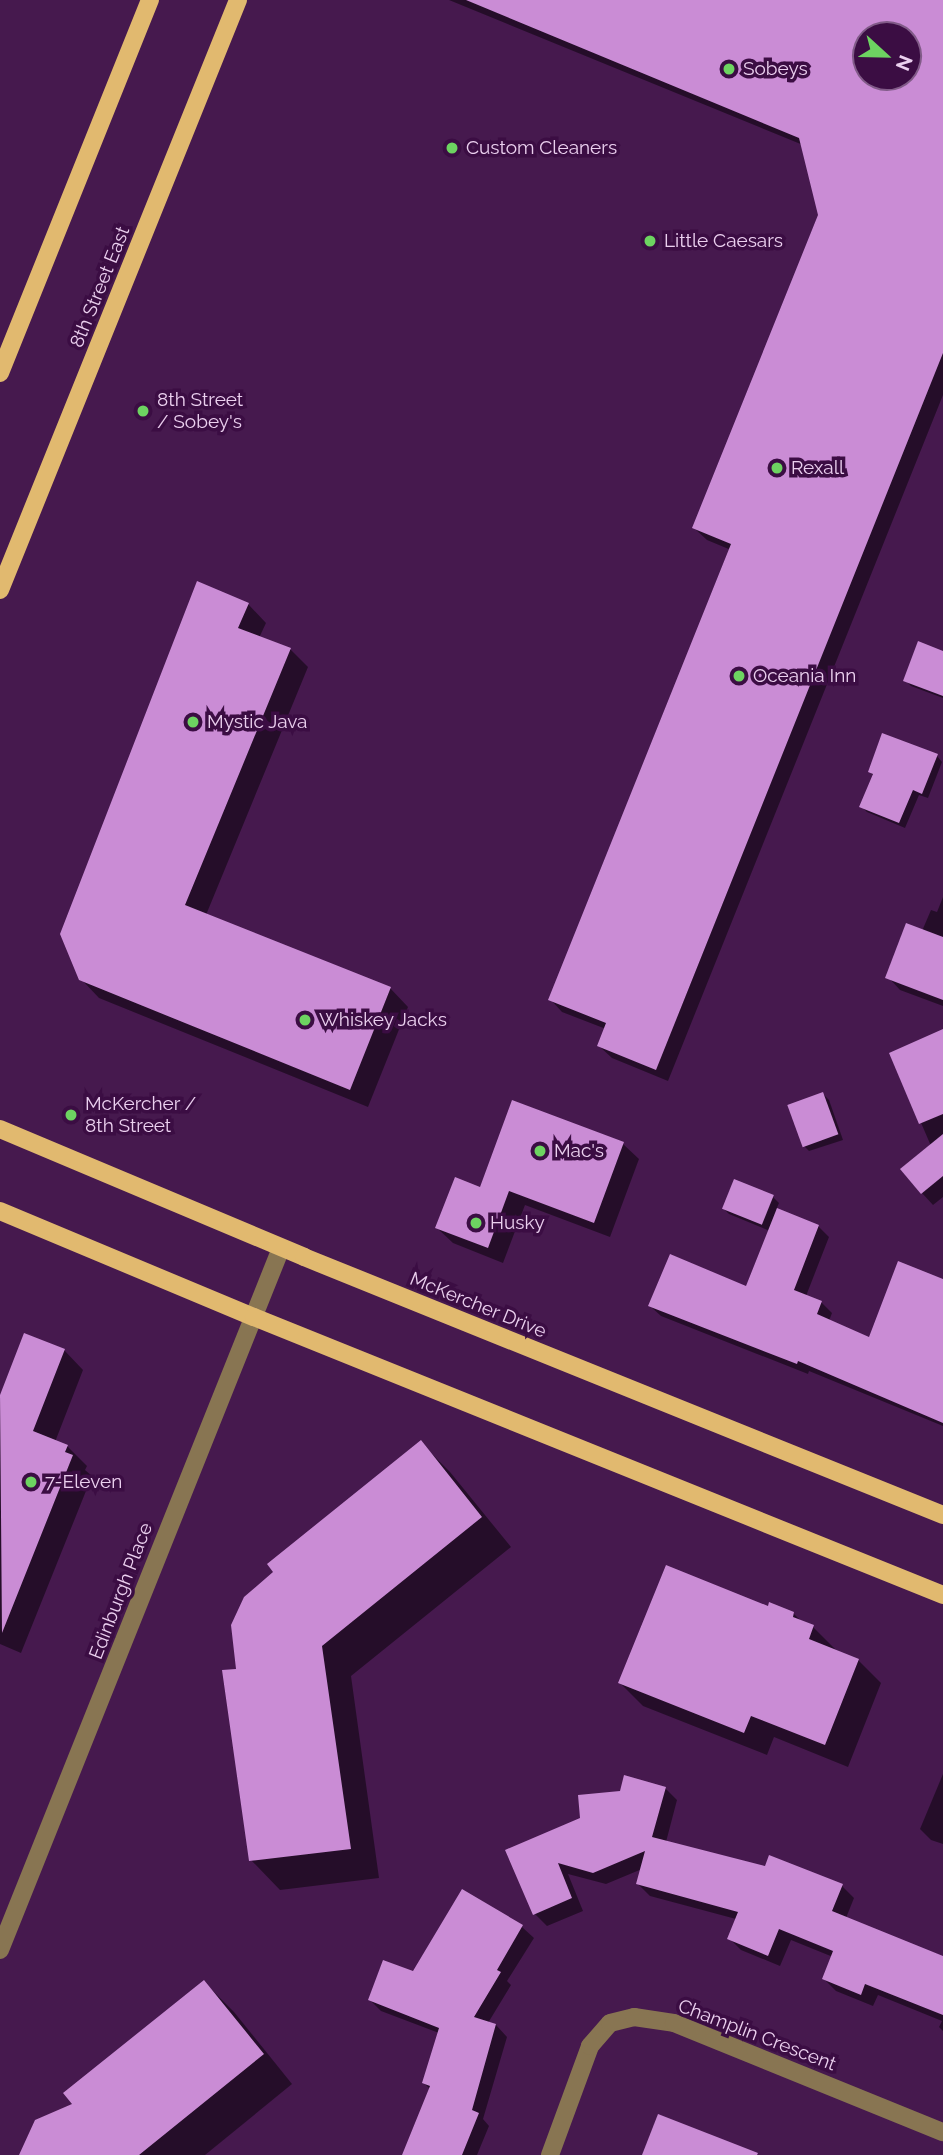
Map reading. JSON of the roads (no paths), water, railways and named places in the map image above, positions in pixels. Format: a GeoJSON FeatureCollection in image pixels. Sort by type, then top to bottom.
{"type":"FeatureCollection","features":[{"type":"Feature","properties":{"kind":"main road"},"geometry":{"type":"LineString","coordinates":[[0,373],[149,0]]}},
{"type":"Feature","properties":{"kind":"main road","name":"8th Street East"},"geometry":{"type":"LineString","coordinates":[[0,590],[238,0]]}},
{"type":"Feature","properties":{"kind":"main road","name":"McKercher Drive"},"geometry":{"type":"LineString","coordinates":[[0,1129],[281,1248],[943,1515]]}},
{"type":"Feature","properties":{"kind":"main road"},"geometry":{"type":"LineString","coordinates":[[0,1211],[254,1317],[943,1595]]}},
{"type":"Feature","properties":{"kind":"street","name":"Edinburgh Place"},"geometry":{"type":"LineString","coordinates":[[0,1950],[281,1248]]}},
{"type":"Feature","properties":{"kind":"street","name":"Champlin Crescent"},"geometry":{"type":"LineString","coordinates":[[550,2155],[590,2046],[610,2023],[634,2017],[674,2023],[943,2132]]}},
{"type":"Feature","properties":{"kind":"place","name":"Sobeys"},"geometry":{"type":"Point","coordinates":[729,69]}},
{"type":"Feature","properties":{"kind":"place","name":"Custom Cleaners"},"geometry":{"type":"Point","coordinates":[452,148]}},
{"type":"Feature","properties":{"kind":"place","name":"Little Caesars"},"geometry":{"type":"Point","coordinates":[650,241]}},
{"type":"Feature","properties":{"kind":"place","name":"8th Street / Sobey's"},"geometry":{"type":"Point","coordinates":[143,411]}},
{"type":"Feature","properties":{"kind":"place","name":"Rexall"},"geometry":{"type":"Point","coordinates":[777,468]}},
{"type":"Feature","properties":{"kind":"place","name":"Oceania Inn"},"geometry":{"type":"Point","coordinates":[739,676]}},
{"type":"Feature","properties":{"kind":"place","name":"Mystic Java"},"geometry":{"type":"Point","coordinates":[193,722]}},
{"type":"Feature","properties":{"kind":"place","name":"Whiskey Jacks"},"geometry":{"type":"Point","coordinates":[305,1020]}},
{"type":"Feature","properties":{"kind":"place","name":"McKercher / 8th Street"},"geometry":{"type":"Point","coordinates":[71,1115]}},
{"type":"Feature","properties":{"kind":"place","name":"Mac's"},"geometry":{"type":"Point","coordinates":[540,1151]}},
{"type":"Feature","properties":{"kind":"place","name":"Husky"},"geometry":{"type":"Point","coordinates":[476,1223]}},
{"type":"Feature","properties":{"kind":"place","name":"7-Eleven"},"geometry":{"type":"Point","coordinates":[31,1482]}}]}
